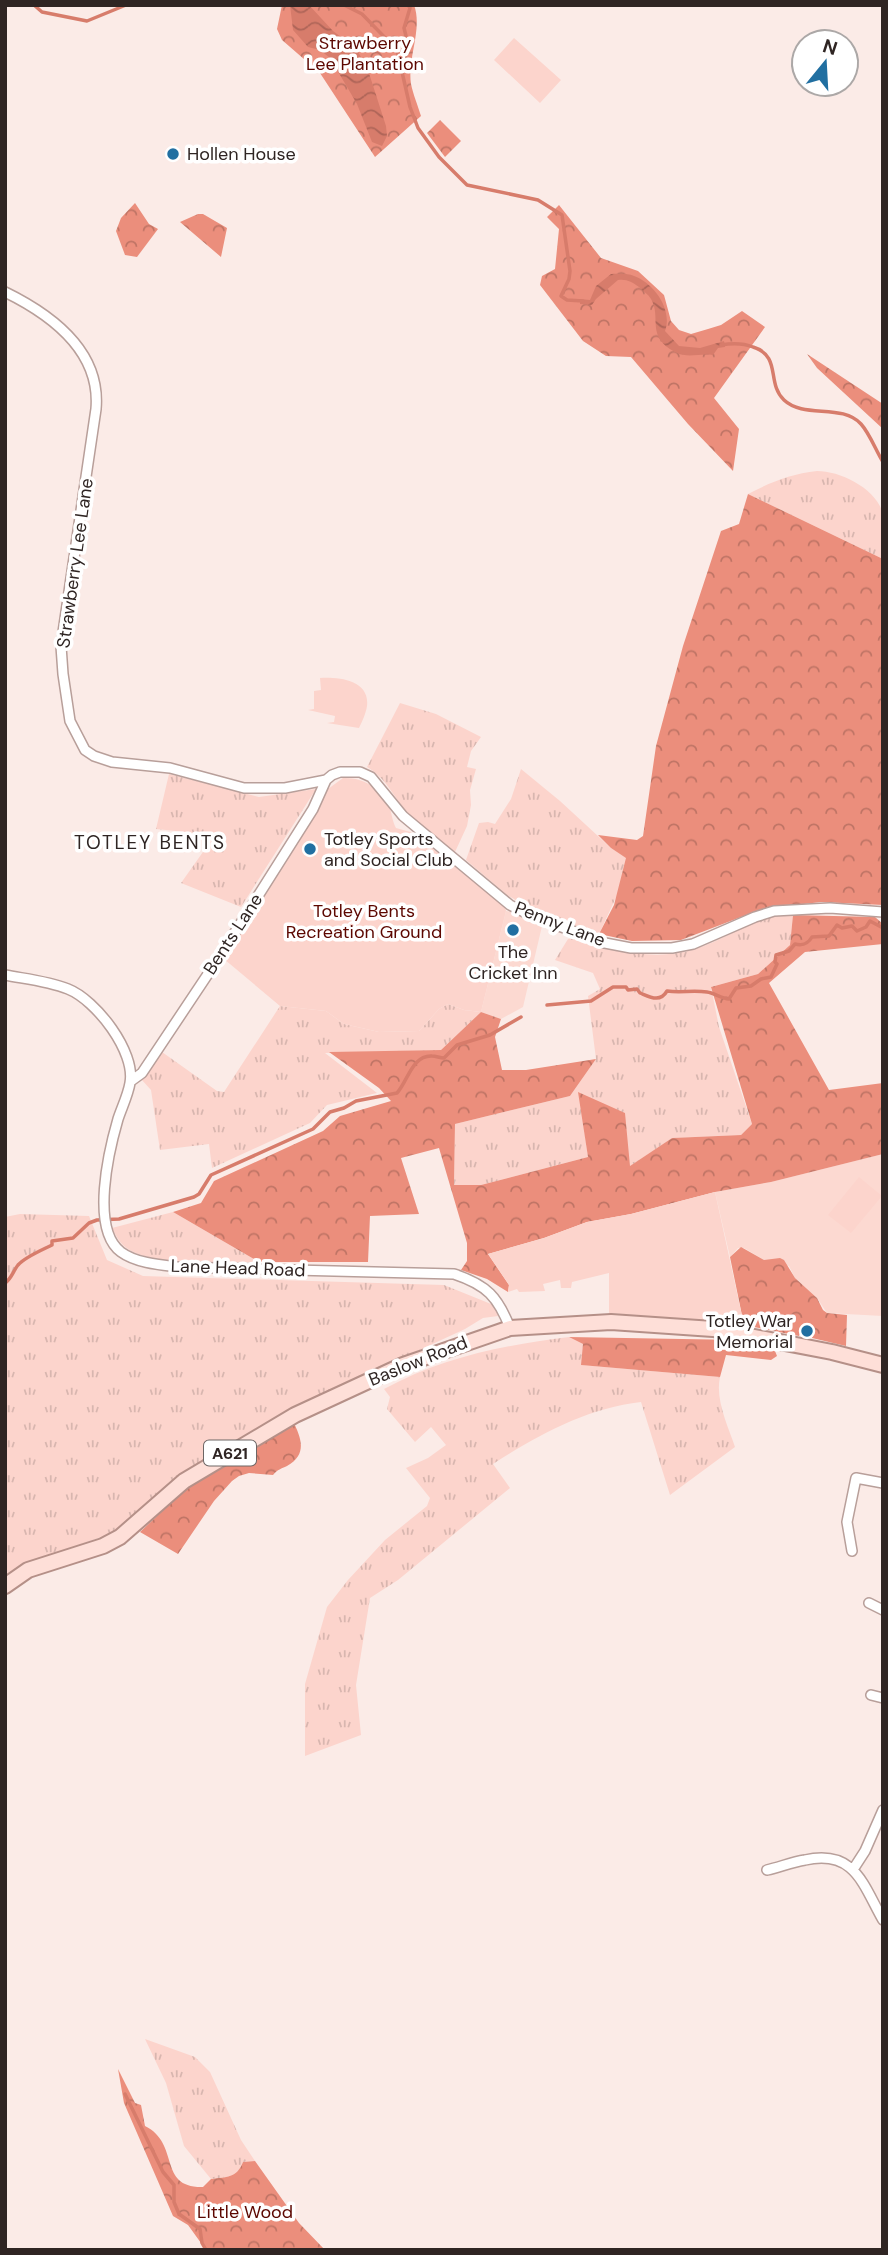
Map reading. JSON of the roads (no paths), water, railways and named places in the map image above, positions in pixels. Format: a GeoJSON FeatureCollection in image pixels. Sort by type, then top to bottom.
{"type":"FeatureCollection","features":[{"type":"Feature","properties":{"kind":"main road","name":"Baslow Road"},"geometry":{"type":"LineString","coordinates":[[5,1586],[28,1570],[103,1546],[120,1537],[184,1481],[295,1415],[402,1365],[510,1328],[611,1322],[713,1329],[821,1350],[883,1366]]}},
{"type":"Feature","properties":{"kind":"street","name":"Strawberry Lee Lane"},"geometry":{"type":"LineString","coordinates":[[5,292],[38,312],[72,338],[80,347],[95,381],[96,409],[61,646],[70,721],[85,750],[112,762],[170,768],[244,788],[285,788],[326,780]]}},
{"type":"Feature","properties":{"kind":"street","name":"Penny Lane"},"geometry":{"type":"LineString","coordinates":[[326,780],[340,772],[366,774],[376,781],[403,816],[510,905],[605,943],[631,948],[672,948],[693,944],[774,911],[830,908],[883,912]]}},
{"type":"Feature","properties":{"kind":"street","name":"Bents Lane"},"geometry":{"type":"LineString","coordinates":[[131,1081],[142,1073],[220,956],[313,808],[326,780]]}},
{"type":"Feature","properties":{"kind":"street"},"geometry":{"type":"LineString","coordinates":[[5,975],[54,984],[89,1000],[116,1034],[131,1081]]}},
{"type":"Feature","properties":{"kind":"street","name":"Lane Head Road"},"geometry":{"type":"LineString","coordinates":[[131,1081],[117,1121],[103,1201],[112,1241],[123,1254],[178,1267],[454,1274],[485,1289],[497,1299],[510,1328]]}},
{"type":"Feature","properties":{"kind":"street"},"geometry":{"type":"LineString","coordinates":[[852,1551],[847,1522],[856,1478],[883,1483]]}},
{"type":"Feature","properties":{"kind":"street"},"geometry":{"type":"LineString","coordinates":[[869,1603],[883,1610]]}},
{"type":"Feature","properties":{"kind":"street"},"geometry":{"type":"LineString","coordinates":[[871,1695],[883,1698]]}},
{"type":"Feature","properties":{"kind":"street"},"geometry":{"type":"LineString","coordinates":[[854,1868],[865,1851],[883,1810]]}},
{"type":"Feature","properties":{"kind":"street"},"geometry":{"type":"LineString","coordinates":[[767,1870],[814,1858],[828,1858],[854,1868],[883,1920]]}},
{"type":"Feature","properties":{"kind":"water"},"geometry":{"type":"Polygon","coordinates":[[[290,5],[309,5],[333,31],[356,48],[368,70],[386,126],[387,136],[382,146],[372,142],[357,104],[330,58],[320,50],[308,47],[293,30],[290,5]]]}},
{"type":"Feature","properties":{"kind":"water"},"geometry":{"type":"Polygon","coordinates":[[[611,274],[634,276],[655,291],[664,306],[667,323],[665,331],[679,346],[700,348],[724,341],[725,347],[718,348],[713,355],[689,355],[680,354],[666,346],[657,333],[651,299],[627,280],[618,280],[592,305],[580,304],[580,299],[590,300],[596,286],[611,274]]]}},
{"type":"Feature","properties":{"kind":"waterway"},"geometry":{"type":"LineString","coordinates":[[34,5],[42,12],[87,21],[126,5]]}},
{"type":"Feature","properties":{"kind":"waterway"},"geometry":{"type":"LineString","coordinates":[[344,5],[362,14],[397,50],[410,107],[418,128],[439,157],[467,185],[538,200],[562,215],[570,271],[561,296],[567,300],[583,301]]}},
{"type":"Feature","properties":{"kind":"waterway"},"geometry":{"type":"LineString","coordinates":[[397,50],[399,42],[406,36],[404,28],[410,8],[408,5]]}},
{"type":"Feature","properties":{"kind":"waterway"},"geometry":{"type":"LineString","coordinates":[[721,345],[741,344],[762,351],[771,363],[776,386],[784,400],[802,409],[834,412],[853,418],[864,428],[883,462]]}},
{"type":"Feature","properties":{"kind":"waterway"},"geometry":{"type":"LineString","coordinates":[[547,1005],[591,1001],[613,987],[637,989],[640,993],[655,998],[661,997],[667,991],[696,991],[729,999],[736,988],[751,986],[761,979],[771,977],[777,964],[776,955],[789,951],[795,944],[805,944],[812,937],[829,936],[837,925],[842,928],[852,926],[857,931],[866,927],[870,921],[883,928]]}},
{"type":"Feature","properties":{"kind":"waterway"},"geometry":{"type":"LineString","coordinates":[[5,1283],[21,1262],[52,1245],[52,1241],[73,1238],[89,1223],[97,1220],[119,1219],[194,1197],[199,1194],[211,1175],[313,1129],[330,1112],[356,1101],[397,1093],[415,1064],[425,1057],[444,1058],[457,1045],[490,1035],[521,1017]]}},
{"type":"Feature","properties":{"kind":"waterway"},"geometry":{"type":"LineString","coordinates":[[125,2094],[163,2172],[174,2185],[174,2202],[179,2214],[200,2229],[206,2250]]}},
{"type":"Feature","properties":{"kind":"place","name":"Hollen House"},"geometry":{"type":"Point","coordinates":[173,154]}},
{"type":"Feature","properties":{"kind":"place","name":"Totley Sports and Social Club"},"geometry":{"type":"Point","coordinates":[310,849]}},
{"type":"Feature","properties":{"kind":"place","name":"The Cricket Inn"},"geometry":{"type":"Point","coordinates":[513,930]}},
{"type":"Feature","properties":{"kind":"place","name":"Totley War Memorial"},"geometry":{"type":"Point","coordinates":[807,1331]}},
{"type":"Feature","properties":{"kind":"district","name":"TOTLEY BENTS"},"geometry":{"type":"Point","coordinates":[150,842]}},
{"type":"Feature","properties":{"kind":"park label","name":"Strawberry Lee Plantation"},"geometry":{"type":"Point","coordinates":[365,53]}},
{"type":"Feature","properties":{"kind":"park label","name":"Totley Bents Recreation Ground"},"geometry":{"type":"Point","coordinates":[364,921]}},
{"type":"Feature","properties":{"kind":"park label","name":"Little Wood"},"geometry":{"type":"Point","coordinates":[245,2212]}}]}
